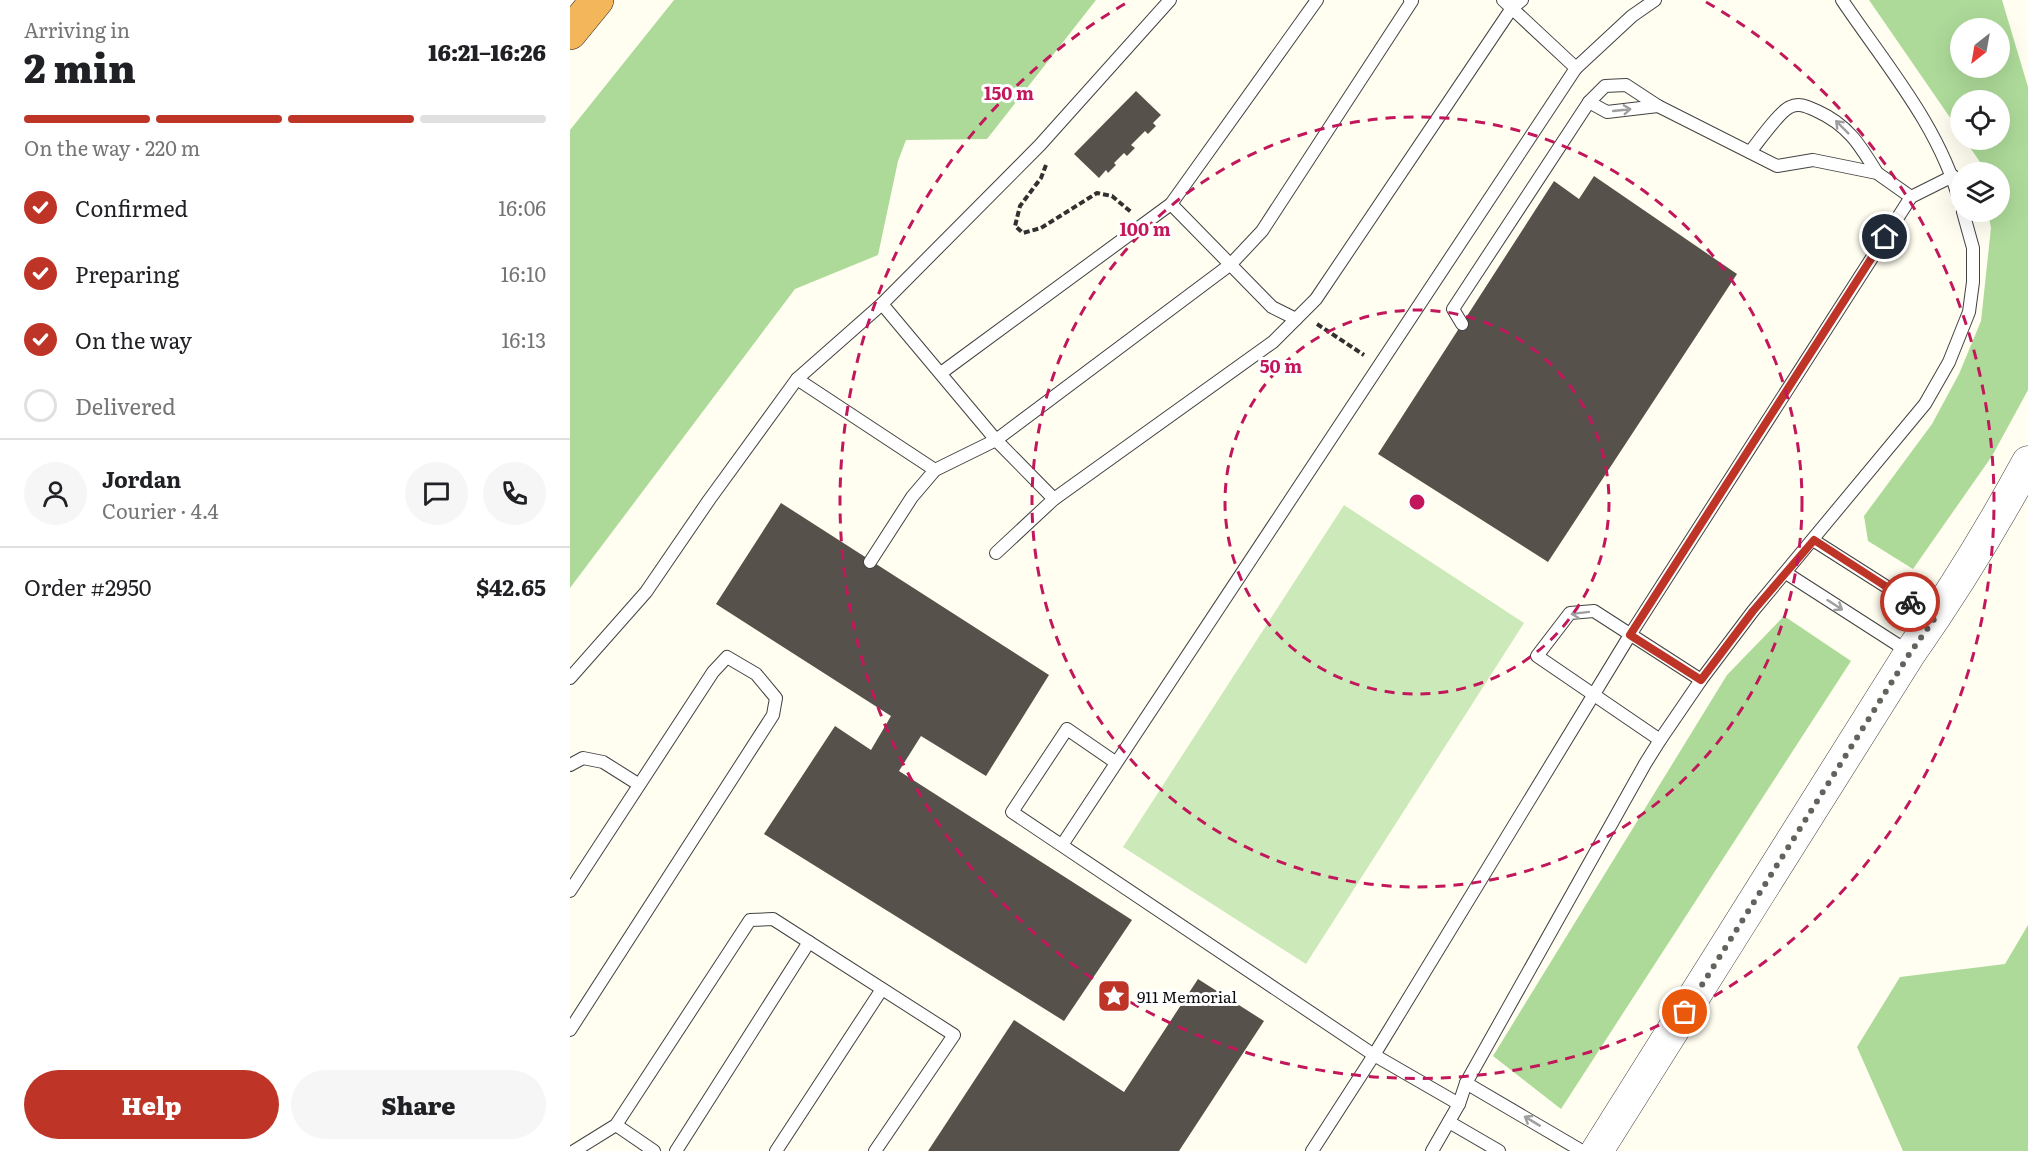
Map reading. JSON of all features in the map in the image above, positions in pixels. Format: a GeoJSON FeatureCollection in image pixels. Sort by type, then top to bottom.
{"type":"FeatureCollection","features":[{"type":"Feature","properties":{"kind":"highway"},"geometry":{"type":"LineString","coordinates":[[570,33],[597,0]]}},
{"type":"Feature","properties":{"kind":"street"},"geometry":{"type":"LineString","coordinates":[[1597,1151],[1910,653],[1991,529],[2028,462]]}},
{"type":"Feature","properties":{"kind":"lane"},"geometry":{"type":"LineString","coordinates":[[570,678],[645,592],[797,379],[882,303],[1040,145],[1170,0]]}},
{"type":"Feature","properties":{"kind":"lane"},"geometry":{"type":"LineString","coordinates":[[941,373],[1171,204],[1317,0]]}},
{"type":"Feature","properties":{"kind":"lane"},"geometry":{"type":"LineString","coordinates":[[870,562],[912,497],[935,470],[996,440],[1231,264],[1262,231],[1412,2],[1410,0]]}},
{"type":"Feature","properties":{"kind":"lane"},"geometry":{"type":"LineString","coordinates":[[1062,845],[1576,68],[1632,16],[1655,0]]}},
{"type":"Feature","properties":{"kind":"lane"},"geometry":{"type":"LineString","coordinates":[[1842,0],[1923,118],[1950,170]]}},
{"type":"Feature","properties":{"kind":"lane"},"geometry":{"type":"LineString","coordinates":[[996,553],[1054,499],[1273,342],[1316,299],[1512,3],[1576,68]]}},
{"type":"Feature","properties":{"kind":"lane"},"geometry":{"type":"LineString","coordinates":[[1462,324],[1453,309],[1589,102],[1605,86],[1626,86],[1658,106],[1777,166],[1813,160],[1877,173],[1911,197]]}},
{"type":"Feature","properties":{"kind":"lane"},"geometry":{"type":"LineString","coordinates":[[1589,102],[1607,112],[1658,106]]}},
{"type":"Feature","properties":{"kind":"lane"},"geometry":{"type":"LineString","coordinates":[[1750,152],[1787,108],[1797,104],[1834,118],[1860,144],[1877,173]]}},
{"type":"Feature","properties":{"kind":"lane"},"geometry":{"type":"LineString","coordinates":[[1312,1151],[1374,1055],[1630,635],[1911,197],[1950,178]]}},
{"type":"Feature","properties":{"kind":"lane"},"geometry":{"type":"LineString","coordinates":[[1171,204],[1272,307],[1294,320]]}},
{"type":"Feature","properties":{"kind":"lane"},"geometry":{"type":"LineString","coordinates":[[1432,1151],[1459,1104],[1466,1083],[1660,740],[1701,680],[1753,611],[1925,405],[1949,362],[1969,312],[1973,282],[1973,248],[1966,222]]}},
{"type":"Feature","properties":{"kind":"lane"},"geometry":{"type":"LineString","coordinates":[[882,303],[996,440],[1054,499]]}},
{"type":"Feature","properties":{"kind":"lane"},"geometry":{"type":"LineString","coordinates":[[797,379],[935,470]]}},
{"type":"Feature","properties":{"kind":"lane"},"geometry":{"type":"LineString","coordinates":[[1814,540],[1935,618]]}},
{"type":"Feature","properties":{"kind":"lane"},"geometry":{"type":"LineString","coordinates":[[1786,573],[1910,653]]}},
{"type":"Feature","properties":{"kind":"lane"},"geometry":{"type":"LineString","coordinates":[[1660,740],[1537,656],[1570,613],[1594,611],[1701,680]]}},
{"type":"Feature","properties":{"kind":"lane"},"geometry":{"type":"LineString","coordinates":[[570,891],[713,672],[727,657],[756,674],[776,698],[773,716],[570,1030]]}},
{"type":"Feature","properties":{"kind":"lane"},"geometry":{"type":"LineString","coordinates":[[1115,762],[1067,729],[1012,813],[1374,1055],[1459,1104]]}},
{"type":"Feature","properties":{"kind":"lane"},"geometry":{"type":"LineString","coordinates":[[570,765],[583,758],[603,762],[638,784]]}},
{"type":"Feature","properties":{"kind":"lane"},"geometry":{"type":"LineString","coordinates":[[574,1151],[616,1125],[750,920],[773,919],[954,1035],[875,1151]]}},
{"type":"Feature","properties":{"kind":"lane"},"geometry":{"type":"LineString","coordinates":[[676,1151],[809,942]]}},
{"type":"Feature","properties":{"kind":"lane"},"geometry":{"type":"LineString","coordinates":[[776,1151],[882,988]]}},
{"type":"Feature","properties":{"kind":"lane"},"geometry":{"type":"LineString","coordinates":[[1466,1083],[1582,1151]]}},
{"type":"Feature","properties":{"kind":"lane"},"geometry":{"type":"LineString","coordinates":[[1449,1122],[1498,1151]]}},
{"type":"Feature","properties":{"kind":"lane"},"geometry":{"type":"LineString","coordinates":[[616,1125],[654,1151]]}},
{"type":"Feature","properties":{"kind":"path"},"geometry":{"type":"LineString","coordinates":[[1042,157],[1047,167],[1020,206],[1015,226],[1023,233],[1041,228],[1097,193],[1112,196],[1131,212],[1152,218]]}},
{"type":"Feature","properties":{"kind":"path"},"geometry":{"type":"LineString","coordinates":[[1294,320],[1314,322],[1379,365]]}},
{"type":"Feature","properties":{"kind":"green space"},"geometry":{"type":"Polygon","coordinates":[[[674,0],[1096,0],[987,139],[906,140],[898,161],[878,255],[795,289],[570,588],[570,130],[674,0]]]}},
{"type":"Feature","properties":{"kind":"green space"},"geometry":{"type":"Polygon","coordinates":[[[1869,0],[2002,0],[2007,18],[1950,18],[1950,78],[2010,78],[2010,27],[2028,87],[2028,390],[1992,456],[1913,569],[1868,541],[1864,516],[1932,424],[1959,374],[1981,321],[1990,222],[2010,222],[2010,162],[1980,162],[1972,150],[2010,150],[2010,90],[1950,90],[1950,117],[1869,0]]]}},
{"type":"Feature","properties":{"kind":"green space"},"geometry":{"type":"Polygon","coordinates":[[[1344,505],[1524,623],[1306,964],[1123,847],[1344,505]]]}},
{"type":"Feature","properties":{"kind":"green space"},"geometry":{"type":"Polygon","coordinates":[[[1784,616],[1851,661],[1561,1109],[1493,1056],[1727,675],[1784,616]]]}},
{"type":"Feature","properties":{"kind":"green space"},"geometry":{"type":"Polygon","coordinates":[[[2028,925],[2028,1151],[1903,1151],[1857,1047],[1900,977],[2005,964],[2028,925]]]}},
{"type":"Feature","properties":{"kind":"building"},"geometry":{"type":"Polygon","coordinates":[[[1136,91],[1161,115],[1153,123],[1156,126],[1148,134],[1145,131],[1131,145],[1135,148],[1127,156],[1124,153],[1108,173],[1106,170],[1099,178],[1074,154],[1136,91]]]}},
{"type":"Feature","properties":{"kind":"building"},"geometry":{"type":"Polygon","coordinates":[[[1594,176],[1737,274],[1548,562],[1378,454],[1554,181],[1579,199],[1594,176]]]}},
{"type":"Feature","properties":{"kind":"building"},"geometry":{"type":"Polygon","coordinates":[[[781,503],[1049,675],[986,776],[921,736],[899,771],[1132,920],[1064,1021],[764,834],[835,726],[871,750],[891,716],[716,604],[781,503]]]}},
{"type":"Feature","properties":{"kind":"building"},"geometry":{"type":"Polygon","coordinates":[[[1198,979],[1264,1021],[1179,1151],[928,1151],[1014,1020],[1124,1092],[1198,979]]]}},
{"type":"Feature","properties":{"kind":"way so far"},"geometry":{"type":"LineString","coordinates":[[1685,1012],[1910,653],[1935,618],[1910,602]]}},
{"type":"Feature","properties":{"kind":"place","name":"911 Memorial"},"geometry":{"type":"Point","coordinates":[1114,996]}},
{"type":"Feature","properties":{"kind":"route"},"geometry":{"type":"LineString","coordinates":[[1885,237],[1630,635],[1701,680],[1753,611],[1814,540],[1910,602]]}}]}
